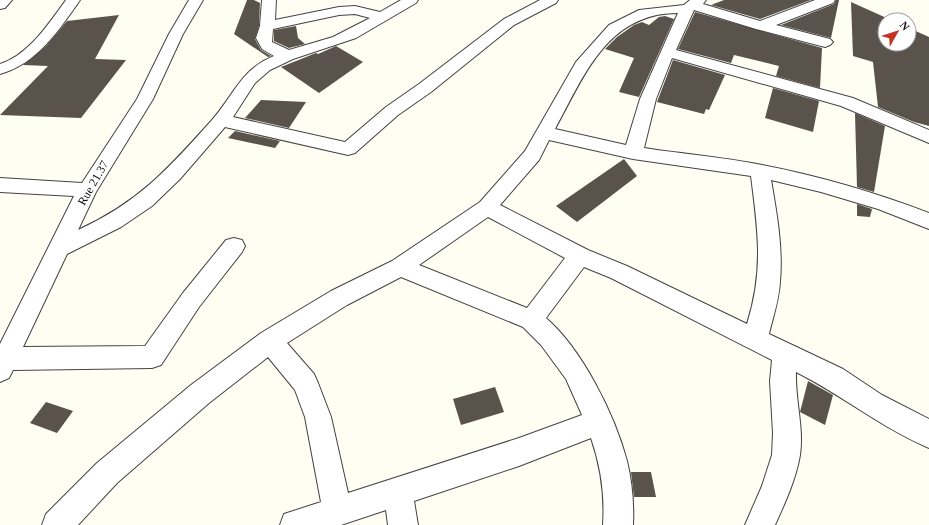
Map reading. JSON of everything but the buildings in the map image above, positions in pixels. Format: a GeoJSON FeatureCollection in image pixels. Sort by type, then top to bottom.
{"type":"FeatureCollection","features":[{"type":"Feature","properties":{"kind":"street"},"geometry":{"type":"LineString","coordinates":[[0,5],[5,0]]}},
{"type":"Feature","properties":{"kind":"street"},"geometry":{"type":"LineString","coordinates":[[0,69],[15,64],[26,56],[39,43],[73,0]]}},
{"type":"Feature","properties":{"kind":"street","name":"Rue 21.37"},"geometry":{"type":"LineString","coordinates":[[3,365],[57,249],[87,190],[145,99],[176,34],[196,0]]}},
{"type":"Feature","properties":{"kind":"street"},"geometry":{"type":"LineString","coordinates":[[269,0],[267,26],[263,34],[264,42],[271,49],[287,55]]}},
{"type":"Feature","properties":{"kind":"street"},"geometry":{"type":"LineString","coordinates":[[57,249],[117,220],[144,202],[169,180],[221,120],[252,77],[267,65],[287,55],[324,45],[352,34],[411,0]]}},
{"type":"Feature","properties":{"kind":"street"},"geometry":{"type":"LineString","coordinates":[[221,120],[348,149],[392,111],[425,88],[509,22],[551,0]]}},
{"type":"Feature","properties":{"kind":"street"},"geometry":{"type":"LineString","coordinates":[[761,26],[828,0]]}},
{"type":"Feature","properties":{"kind":"street"},"geometry":{"type":"LineString","coordinates":[[267,26],[338,5],[381,17]]}},
{"type":"Feature","properties":{"kind":"street"},"geometry":{"type":"LineString","coordinates":[[633,153],[648,99],[667,52],[692,5]]}},
{"type":"Feature","properties":{"kind":"street"},"geometry":{"type":"LineString","coordinates":[[57,525],[113,468],[200,394],[270,341],[339,298],[400,267],[487,207],[517,175],[532,155],[584,62],[614,28],[644,13],[692,5],[761,26],[825,42]]}},
{"type":"Feature","properties":{"kind":"street"},"geometry":{"type":"LineString","coordinates":[[667,52],[866,108],[917,133],[929,137]]}},
{"type":"Feature","properties":{"kind":"street"},"geometry":{"type":"LineString","coordinates":[[545,133],[633,153],[760,171],[829,187],[885,204],[929,221]]}},
{"type":"Feature","properties":{"kind":"street"},"geometry":{"type":"LineString","coordinates":[[755,339],[767,292],[769,276],[768,228],[760,171]]}},
{"type":"Feature","properties":{"kind":"street"},"geometry":{"type":"LineString","coordinates":[[0,184],[87,190]]}},
{"type":"Feature","properties":{"kind":"street"},"geometry":{"type":"LineString","coordinates":[[487,207],[580,256],[619,272],[834,378],[879,407],[929,434]]}},
{"type":"Feature","properties":{"kind":"street"},"geometry":{"type":"LineString","coordinates":[[3,365],[152,357],[177,319],[214,269],[234,246]]}},
{"type":"Feature","properties":{"kind":"street"},"geometry":{"type":"LineString","coordinates":[[531,320],[580,256]]}},
{"type":"Feature","properties":{"kind":"street"},"geometry":{"type":"LineString","coordinates":[[400,267],[531,320],[550,337],[575,371],[599,422],[613,462],[619,506],[618,525]]}},
{"type":"Feature","properties":{"kind":"street"},"geometry":{"type":"LineString","coordinates":[[270,341],[304,384],[318,417],[337,510]]}},
{"type":"Feature","properties":{"kind":"street"},"geometry":{"type":"LineString","coordinates":[[760,525],[776,489],[786,455],[787,433],[783,381],[785,353]]}},
{"type":"Feature","properties":{"kind":"street"},"geometry":{"type":"LineString","coordinates":[[295,525],[337,510],[519,452],[599,422]]}},
{"type":"Feature","properties":{"kind":"street"},"geometry":{"type":"LineString","coordinates":[[398,491],[402,525]]}}]}
